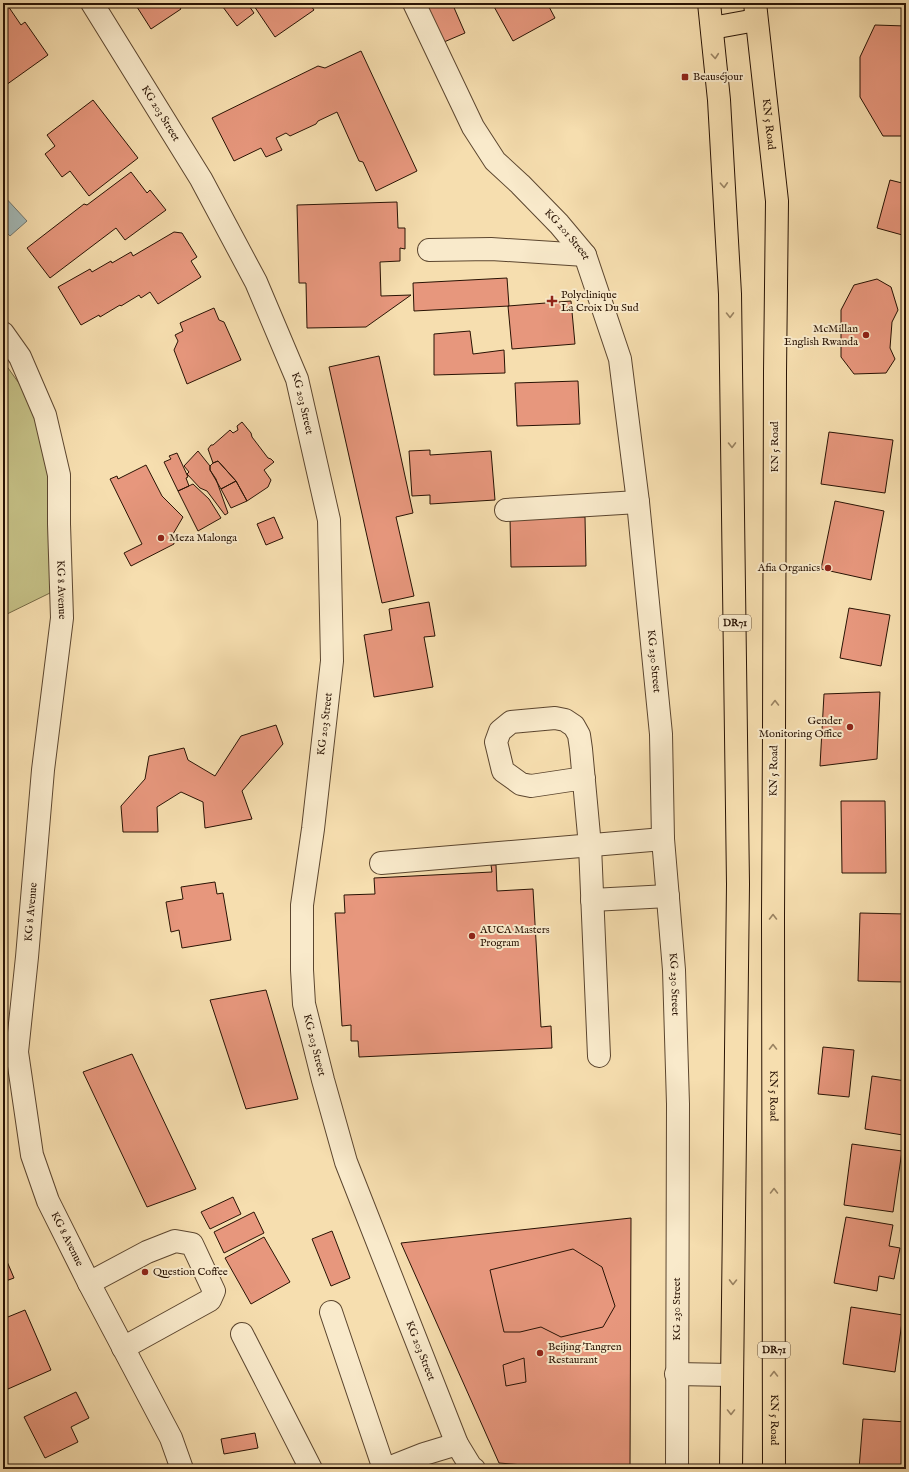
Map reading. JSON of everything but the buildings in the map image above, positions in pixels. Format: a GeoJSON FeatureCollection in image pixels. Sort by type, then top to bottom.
{"type":"FeatureCollection","features":[{"type":"Feature","properties":{"kind":"main road","name":"DR71"},"geometry":{"type":"LineString","coordinates":[[709,3],[719,100],[730,294],[738,884],[731,1469]]}},
{"type":"Feature","properties":{"kind":"main road"},"geometry":{"type":"LineString","coordinates":[[712,28],[756,12]]}},
{"type":"Feature","properties":{"kind":"main road","name":"KN 5 Road"},"geometry":{"type":"LineString","coordinates":[[756,12],[777,202],[773,917],[774,1469]]}},
{"type":"Feature","properties":{"kind":"street","name":"KG 203 Street"},"geometry":{"type":"LineString","coordinates":[[92,3],[202,179],[256,282],[297,379],[329,520],[332,661],[313,829],[302,905],[302,970],[304,1004],[346,1162],[458,1444],[471,1467],[474,1469]]}},
{"type":"Feature","properties":{"kind":"street","name":"KG 201 Street"},"geometry":{"type":"LineString","coordinates":[[414,3],[473,127],[495,161],[559,224],[585,255],[620,360],[638,502]]}},
{"type":"Feature","properties":{"kind":"street"},"geometry":{"type":"LineString","coordinates":[[429,250],[491,249],[585,255]]}},
{"type":"Feature","properties":{"kind":"street","name":"KG 8 Avenue"},"geometry":{"type":"LineString","coordinates":[[3,333],[20,357],[45,415],[59,475],[62,618],[44,770],[27,957],[10,1055],[32,1154],[48,1201],[88,1283],[171,1438],[182,1469]]}},
{"type":"Feature","properties":{"kind":"street"},"geometry":{"type":"LineString","coordinates":[[506,510],[638,502]]}},
{"type":"Feature","properties":{"kind":"street","name":"KG 230 Street"},"geometry":{"type":"LineString","coordinates":[[638,502],[661,734],[663,840],[674,970],[678,1104],[676,1374],[677,1469]]}},
{"type":"Feature","properties":{"kind":"street"},"geometry":{"type":"LineString","coordinates":[[584,778],[590,846],[599,1056]]}},
{"type":"Feature","properties":{"kind":"street"},"geometry":{"type":"LineString","coordinates":[[381,863],[663,840]]}},
{"type":"Feature","properties":{"kind":"street"},"geometry":{"type":"LineString","coordinates":[[592,900],[668,896]]}},
{"type":"Feature","properties":{"kind":"street"},"geometry":{"type":"LineString","coordinates":[[88,1283],[147,1252],[175,1241],[192,1244],[214,1291],[210,1300],[123,1348]]}},
{"type":"Feature","properties":{"kind":"street"},"geometry":{"type":"LineString","coordinates":[[332,1312],[385,1469],[424,1454],[458,1444]]}},
{"type":"Feature","properties":{"kind":"street"},"geometry":{"type":"LineString","coordinates":[[242,1334],[311,1469]]}},
{"type":"Feature","properties":{"kind":"street"},"geometry":{"type":"LineString","coordinates":[[676,1374],[731,1375]]}},
{"type":"Feature","properties":{"kind":"shaded area"},"geometry":{"type":"Polygon","coordinates":[[[3,361],[26,393],[61,484],[52,592],[3,616],[3,361]]]}},
{"type":"Feature","properties":{"kind":"water"},"geometry":{"type":"Polygon","coordinates":[[[3,195],[27,221],[10,236],[3,229],[3,195]]]}},
{"type":"Feature","properties":{"kind":"place","name":"Beauséjour"},"geometry":{"type":"Point","coordinates":[685,77]}},
{"type":"Feature","properties":{"kind":"place","name":"Polyclinique La Croix Du Sud"},"geometry":{"type":"Point","coordinates":[552,301]}},
{"type":"Feature","properties":{"kind":"place","name":"McMillan English Rwanda"},"geometry":{"type":"Point","coordinates":[866,335]}},
{"type":"Feature","properties":{"kind":"place","name":"Meza Malonga"},"geometry":{"type":"Point","coordinates":[161,538]}},
{"type":"Feature","properties":{"kind":"place","name":"Afia Organics"},"geometry":{"type":"Point","coordinates":[828,568]}},
{"type":"Feature","properties":{"kind":"place","name":"Gender Monitoring Office"},"geometry":{"type":"Point","coordinates":[850,727]}},
{"type":"Feature","properties":{"kind":"place","name":"AUCA Masters Program"},"geometry":{"type":"Point","coordinates":[472,936]}},
{"type":"Feature","properties":{"kind":"place","name":"Question Coffee"},"geometry":{"type":"Point","coordinates":[145,1272]}},
{"type":"Feature","properties":{"kind":"place","name":"Beijing Tangren Restaurant"},"geometry":{"type":"Point","coordinates":[540,1353]}}]}
